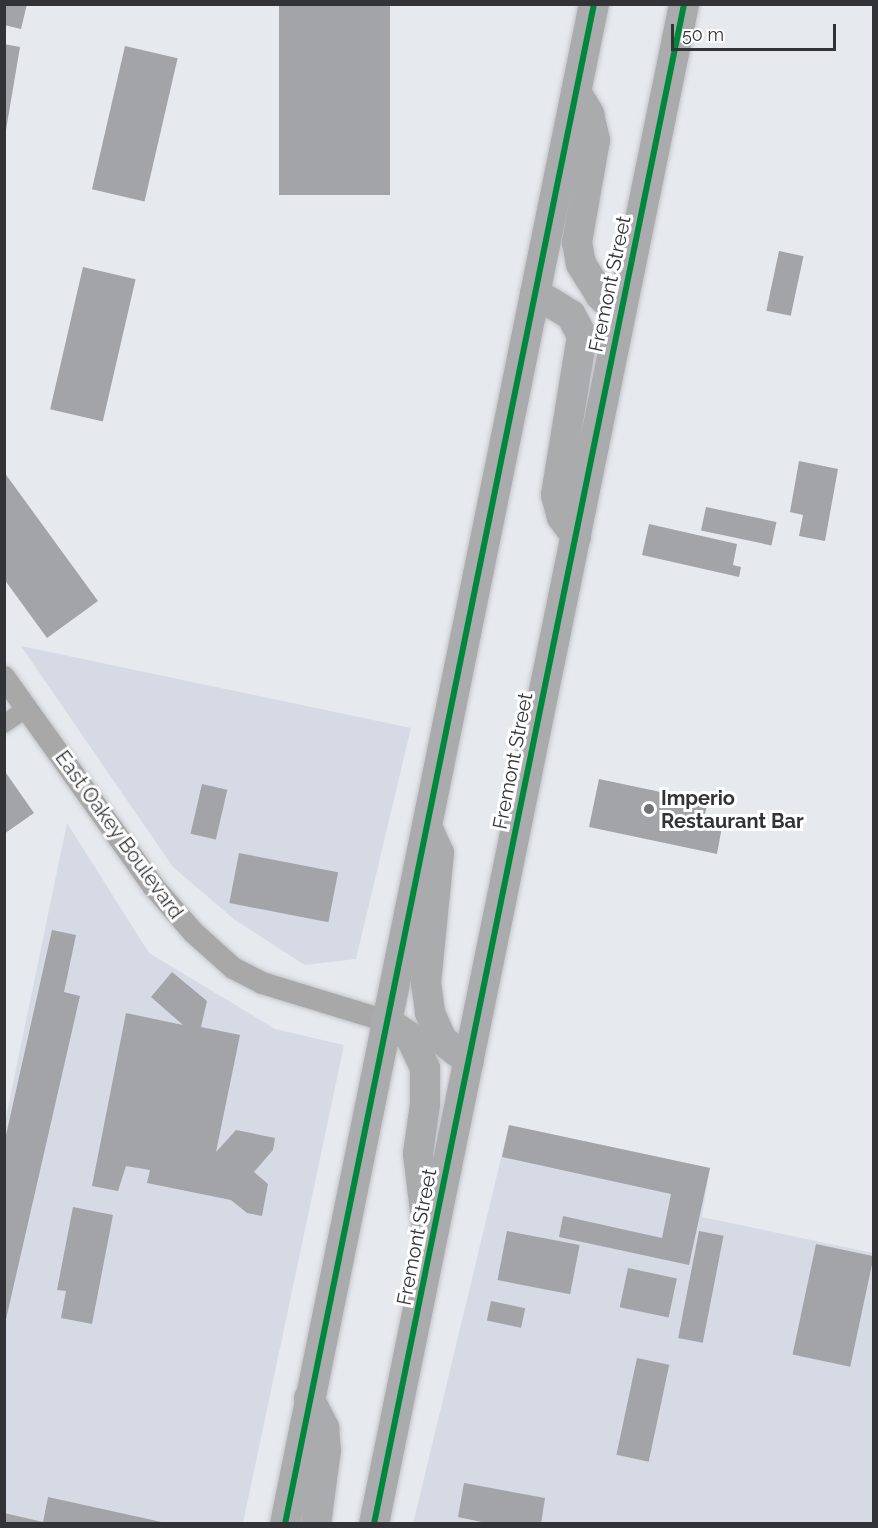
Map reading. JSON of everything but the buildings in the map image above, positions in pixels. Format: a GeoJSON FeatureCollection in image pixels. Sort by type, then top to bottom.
{"type":"FeatureCollection","features":[{"type":"Feature","properties":{"kind":"main road"},"geometry":{"type":"LineString","coordinates":[[285,1524],[594,4]]}},
{"type":"Feature","properties":{"kind":"main road","name":"Fremont Street"},"geometry":{"type":"LineString","coordinates":[[374,1524],[432,1253],[469,1060],[684,4]]}},
{"type":"Feature","properties":{"kind":"main road"},"geometry":{"type":"LineString","coordinates":[[576,92],[589,114],[595,140],[577,242],[581,264],[600,295],[621,314]]}},
{"type":"Feature","properties":{"kind":"main road"},"geometry":{"type":"LineString","coordinates":[[535,293],[572,315],[582,336],[556,495],[562,517],[576,536]]}},
{"type":"Feature","properties":{"kind":"main road"},"geometry":{"type":"LineString","coordinates":[[426,826],[439,853],[426,983],[430,1013],[442,1040],[469,1060]]}},
{"type":"Feature","properties":{"kind":"main road"},"geometry":{"type":"LineString","coordinates":[[386,1021],[411,1038],[425,1068],[425,1104],[418,1154],[419,1184],[432,1253]]}},
{"type":"Feature","properties":{"kind":"main road"},"geometry":{"type":"LineString","coordinates":[[309,1398],[324,1428],[326,1450],[316,1524]]}},
{"type":"Feature","properties":{"kind":"street","name":"East Oakey Boulevard"},"geometry":{"type":"LineString","coordinates":[[4,677],[153,886],[193,932],[233,968],[262,982],[386,1021]]}},
{"type":"Feature","properties":{"kind":"street"},"geometry":{"type":"LineString","coordinates":[[4,724],[27,708]]}},
{"type":"Feature","properties":{"kind":"shaded area"},"geometry":{"type":"Polygon","coordinates":[[[21,646],[411,728],[356,959],[305,965],[235,920],[173,867],[21,646]]]}},
{"type":"Feature","properties":{"kind":"shaded area"},"geometry":{"type":"Polygon","coordinates":[[[67,823],[149,953],[275,1029],[344,1045],[243,1523],[5,1524],[5,1122],[67,823]]]}},
{"type":"Feature","properties":{"kind":"shaded area"},"geometry":{"type":"Polygon","coordinates":[[[509,1125],[710,1168],[702,1217],[873,1253],[873,1523],[413,1524],[509,1125]]]}},
{"type":"Feature","properties":{"kind":"cycle path"},"geometry":{"type":"LineString","coordinates":[[285,1524],[594,4]]}},
{"type":"Feature","properties":{"kind":"cycle path"},"geometry":{"type":"LineString","coordinates":[[374,1524],[684,4]]}},
{"type":"Feature","properties":{"kind":"place","name":"Imperio Restaurant Bar"},"geometry":{"type":"Point","coordinates":[649,809]}}]}
